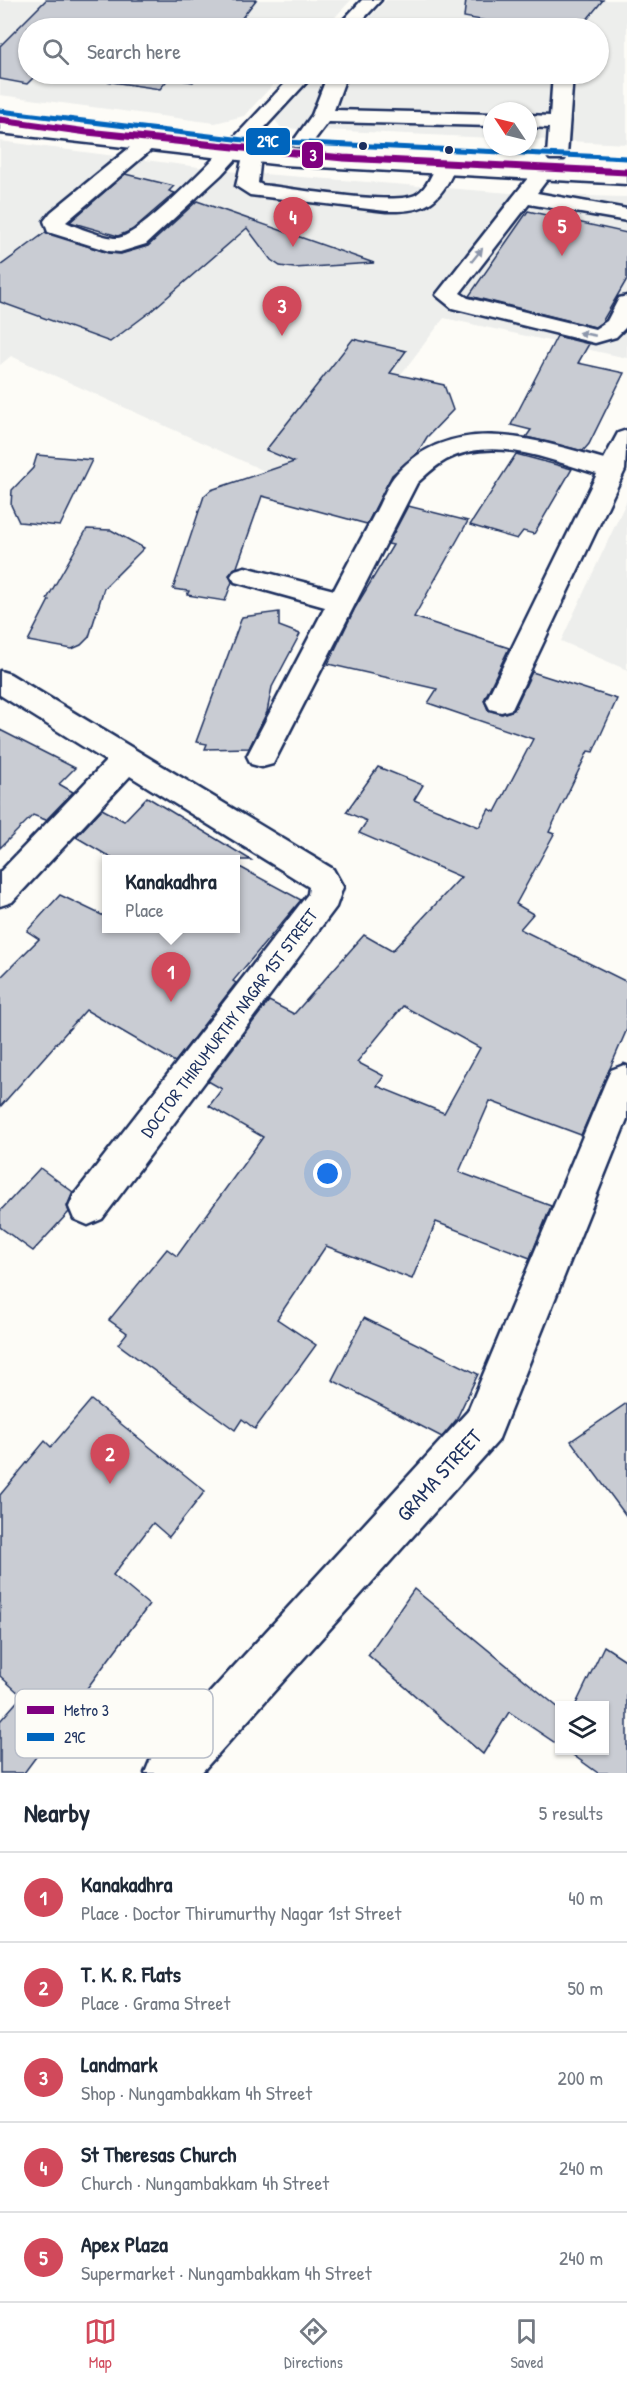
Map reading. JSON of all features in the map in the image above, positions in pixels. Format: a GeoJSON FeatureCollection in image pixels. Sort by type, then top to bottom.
{"type":"FeatureCollection","features":[{"type":"Feature","properties":{"kind":"street"},"geometry":{"type":"LineString","coordinates":[[355,18],[372,0]]}},
{"type":"Feature","properties":{"kind":"street"},"geometry":{"type":"LineString","coordinates":[[146,144],[59,217],[55,221],[56,227],[109,244],[131,243],[242,150],[296,84]]}},
{"type":"Feature","properties":{"kind":"street"},"geometry":{"type":"LineString","coordinates":[[302,143],[322,116],[333,84]]}},
{"type":"Feature","properties":{"kind":"street"},"geometry":{"type":"LineString","coordinates":[[557,154],[562,84]]}},
{"type":"Feature","properties":{"kind":"street"},"geometry":{"type":"LineString","coordinates":[[0,111],[242,150],[302,143],[627,158]]}},
{"type":"Feature","properties":{"kind":"street"},"geometry":{"type":"LineString","coordinates":[[322,116],[483,120]]}},
{"type":"Feature","properties":{"kind":"street"},"geometry":{"type":"LineString","coordinates":[[0,125],[33,117]]}},
{"type":"Feature","properties":{"kind":"street"},"geometry":{"type":"LineString","coordinates":[[537,121],[558,122]]}},
{"type":"Feature","properties":{"kind":"street"},"geometry":{"type":"LineString","coordinates":[[0,125],[146,144],[445,168],[627,178]]}},
{"type":"Feature","properties":{"kind":"street"},"geometry":{"type":"LineString","coordinates":[[242,150],[248,186],[257,191],[386,205],[406,206],[427,200],[436,190],[445,168]]}},
{"type":"Feature","properties":{"kind":"street"},"geometry":{"type":"LineString","coordinates":[[458,150],[482,170]]}},
{"type":"Feature","properties":{"kind":"street"},"geometry":{"type":"LineString","coordinates":[[542,173],[447,295],[453,300],[595,336],[605,335],[615,327],[627,303]]}},
{"type":"Feature","properties":{"kind":"street"},"geometry":{"type":"LineString","coordinates":[[524,197],[627,215]]}},
{"type":"Feature","properties":{"kind":"street"},"geometry":{"type":"LineString","coordinates":[[501,701],[627,438]]}},
{"type":"Feature","properties":{"kind":"street"},"geometry":{"type":"LineString","coordinates":[[262,756],[406,479],[438,454],[468,443],[501,440],[612,470]]}},
{"type":"Feature","properties":{"kind":"street"},"geometry":{"type":"LineString","coordinates":[[245,576],[342,602]]}},
{"type":"Feature","properties":{"kind":"street","name":"DOCTOR THIRUMURTHY NAGAR 1ST STREET"},"geometry":{"type":"LineString","coordinates":[[0,681],[321,878],[326,887],[324,898],[88,1207]]}},
{"type":"Feature","properties":{"kind":"street"},"geometry":{"type":"LineString","coordinates":[[0,893],[126,760]]}},
{"type":"Feature","properties":{"kind":"street","name":"GRAMA STREET"},"geometry":{"type":"LineString","coordinates":[[213,1724],[483,1426],[624,1081]]}},
{"type":"Feature","properties":{"kind":"street","name":"GRAMA STREET"},"geometry":{"type":"LineString","coordinates":[[169,1773],[183,1758]]}},
{"type":"Feature","properties":{"kind":"shaded area"},"geometry":{"type":"Polygon","coordinates":[[[0,0],[351,0],[334,18],[18,18],[18,84],[274,84],[244,116],[215,123],[0,95],[0,0]]]}},
{"type":"Feature","properties":{"kind":"shaded area"},"geometry":{"type":"Polygon","coordinates":[[[386,0],[627,0],[627,144],[537,139],[537,102],[483,102],[483,138],[281,128],[275,120],[309,84],[609,84],[609,18],[369,18],[386,0]]]}},
{"type":"Feature","properties":{"kind":"shaded area"},"geometry":{"type":"Polygon","coordinates":[[[0,141],[237,172],[537,195],[627,197],[627,358],[444,318],[311,492],[11,356],[0,365],[0,141]]]}},
{"type":"Feature","properties":{"kind":"shaded area"},"geometry":{"type":"Polygon","coordinates":[[[627,500],[627,670],[561,641],[627,500]]]}},
{"type":"Feature","properties":{"kind":"building"},"geometry":{"type":"Polygon","coordinates":[[[46,0],[256,0],[242,18],[28,18],[46,0]]]}},
{"type":"Feature","properties":{"kind":"building"},"geometry":{"type":"Polygon","coordinates":[[[466,0],[603,0],[588,18],[464,17],[466,0]]]}},
{"type":"Feature","properties":{"kind":"building"},"geometry":{"type":"Polygon","coordinates":[[[18,28],[18,82],[0,79],[0,46],[18,28]]]}},
{"type":"Feature","properties":{"kind":"building"},"geometry":{"type":"Polygon","coordinates":[[[126,84],[164,84],[160,89],[126,84]]]}},
{"type":"Feature","properties":{"kind":"building"},"geometry":{"type":"Polygon","coordinates":[[[125,174],[174,186],[169,191],[175,193],[132,230],[118,236],[70,222],[125,174]]]}},
{"type":"Feature","properties":{"kind":"building"},"geometry":{"type":"Polygon","coordinates":[[[197,201],[374,263],[294,268],[280,266],[271,260],[247,228],[150,312],[110,342],[0,302],[0,266],[46,232],[108,253],[121,254],[148,246],[197,201]]]}},
{"type":"Feature","properties":{"kind":"building"},"geometry":{"type":"Polygon","coordinates":[[[528,211],[627,233],[627,279],[602,322],[595,327],[469,296],[528,211]]]}},
{"type":"Feature","properties":{"kind":"building"},"geometry":{"type":"Polygon","coordinates":[[[557,336],[589,344],[578,363],[624,373],[589,444],[583,451],[526,437],[531,430],[511,425],[557,336]]]}},
{"type":"Feature","properties":{"kind":"building"},"geometry":{"type":"Polygon","coordinates":[[[353,339],[406,351],[390,373],[444,385],[453,410],[427,437],[418,452],[392,475],[367,524],[262,496],[237,567],[229,575],[232,582],[225,601],[187,595],[189,591],[173,589],[204,496],[211,490],[294,462],[266,450],[353,339]]]}},
{"type":"Feature","properties":{"kind":"building"},"geometry":{"type":"Polygon","coordinates":[[[516,454],[572,469],[534,534],[523,531],[517,539],[470,525],[516,454]]]}},
{"type":"Feature","properties":{"kind":"building"},"geometry":{"type":"Polygon","coordinates":[[[37,455],[92,460],[60,526],[19,522],[11,505],[12,490],[33,468],[37,455]]]}},
{"type":"Feature","properties":{"kind":"building"},"geometry":{"type":"Polygon","coordinates":[[[408,506],[468,521],[414,617],[509,648],[484,700],[488,710],[502,714],[514,710],[532,672],[617,699],[593,752],[588,751],[549,832],[554,834],[516,904],[533,914],[520,929],[627,982],[627,1029],[581,1135],[490,1101],[459,1172],[551,1206],[530,1258],[436,1222],[412,1279],[326,1246],[277,1319],[316,1345],[255,1429],[242,1419],[235,1430],[118,1344],[127,1333],[109,1320],[167,1249],[177,1256],[263,1137],[209,1106],[222,1089],[208,1081],[269,1001],[294,1014],[364,935],[392,951],[461,877],[359,833],[367,821],[346,812],[378,767],[423,785],[414,800],[479,827],[489,809],[495,812],[533,739],[428,703],[437,689],[328,664],[355,608],[393,545],[388,544],[408,506]],[[403,1006],[357,1062],[384,1076],[377,1086],[444,1113],[480,1048],[403,1006]]]}},
{"type":"Feature","properties":{"kind":"building"},"geometry":{"type":"Polygon","coordinates":[[[87,529],[111,530],[144,548],[104,588],[89,637],[81,645],[72,649],[28,641],[49,600],[47,599],[87,529]]]}},
{"type":"Feature","properties":{"kind":"building"},"geometry":{"type":"Polygon","coordinates":[[[279,612],[279,626],[300,634],[272,687],[267,712],[249,748],[205,749],[207,744],[196,742],[242,617],[279,612]]]}},
{"type":"Feature","properties":{"kind":"building"},"geometry":{"type":"Polygon","coordinates":[[[0,730],[75,768],[59,784],[73,792],[46,820],[33,815],[0,848],[0,730]]]}},
{"type":"Feature","properties":{"kind":"building"},"geometry":{"type":"Polygon","coordinates":[[[147,797],[251,860],[240,860],[240,855],[107,855],[76,837],[102,809],[124,821],[147,797]]]}},
{"type":"Feature","properties":{"kind":"building"},"geometry":{"type":"Polygon","coordinates":[[[240,867],[301,900],[233,981],[236,983],[175,1062],[86,1010],[0,1107],[0,978],[39,939],[27,931],[60,895],[102,915],[102,933],[240,933],[240,867]]]}},
{"type":"Feature","properties":{"kind":"building"},"geometry":{"type":"Polygon","coordinates":[[[40,1168],[73,1192],[67,1206],[69,1212],[33,1251],[0,1227],[0,1211],[40,1168]]]}},
{"type":"Feature","properties":{"kind":"building"},"geometry":{"type":"Polygon","coordinates":[[[364,1318],[478,1374],[456,1420],[442,1437],[332,1380],[364,1318]]]}},
{"type":"Feature","properties":{"kind":"building"},"geometry":{"type":"Polygon","coordinates":[[[91,1400],[205,1491],[169,1537],[153,1523],[113,1575],[149,1605],[86,1689],[15,1690],[0,1676],[0,1495],[45,1441],[51,1447],[91,1400]]]}},
{"type":"Feature","properties":{"kind":"building"},"geometry":{"type":"Polygon","coordinates":[[[627,1403],[627,1517],[571,1441],[627,1403]]]}},
{"type":"Feature","properties":{"kind":"building"},"geometry":{"type":"Polygon","coordinates":[[[414,1589],[555,1705],[555,1743],[509,1712],[483,1754],[368,1655],[414,1589]]]}},
{"type":"Feature","properties":{"kind":"building"},"geometry":{"type":"Polygon","coordinates":[[[604,1646],[627,1661],[627,1773],[598,1773],[573,1755],[609,1755],[609,1701],[577,1701],[604,1646]]]}},
{"type":"Feature","properties":{"kind":"building"},"geometry":{"type":"Polygon","coordinates":[[[15,1704],[15,1758],[35,1758],[24,1773],[0,1773],[0,1721],[15,1704]]]}},
{"type":"Feature","properties":{"kind":"metro line","name":"3"},"geometry":{"type":"LineString","coordinates":[[0,120],[87,132],[343,158],[627,172]]}},
{"type":"Feature","properties":{"kind":"transit line","name":"29C"},"geometry":{"type":"LineString","coordinates":[[0,111],[243,140],[627,158]]}},
{"type":"Feature","properties":{"kind":"place","name":"St Theresas Church"},"geometry":{"type":"Point","coordinates":[293,247]}},
{"type":"Feature","properties":{"kind":"place","name":"Apex Plaza"},"geometry":{"type":"Point","coordinates":[562,256]}},
{"type":"Feature","properties":{"kind":"place","name":"Landmark"},"geometry":{"type":"Point","coordinates":[282,336]}},
{"type":"Feature","properties":{"kind":"place","name":"Kanakadhra"},"geometry":{"type":"Point","coordinates":[171,1002]}},
{"type":"Feature","properties":{"kind":"place","name":"T. K. R. Flats"},"geometry":{"type":"Point","coordinates":[110,1484]}}]}
